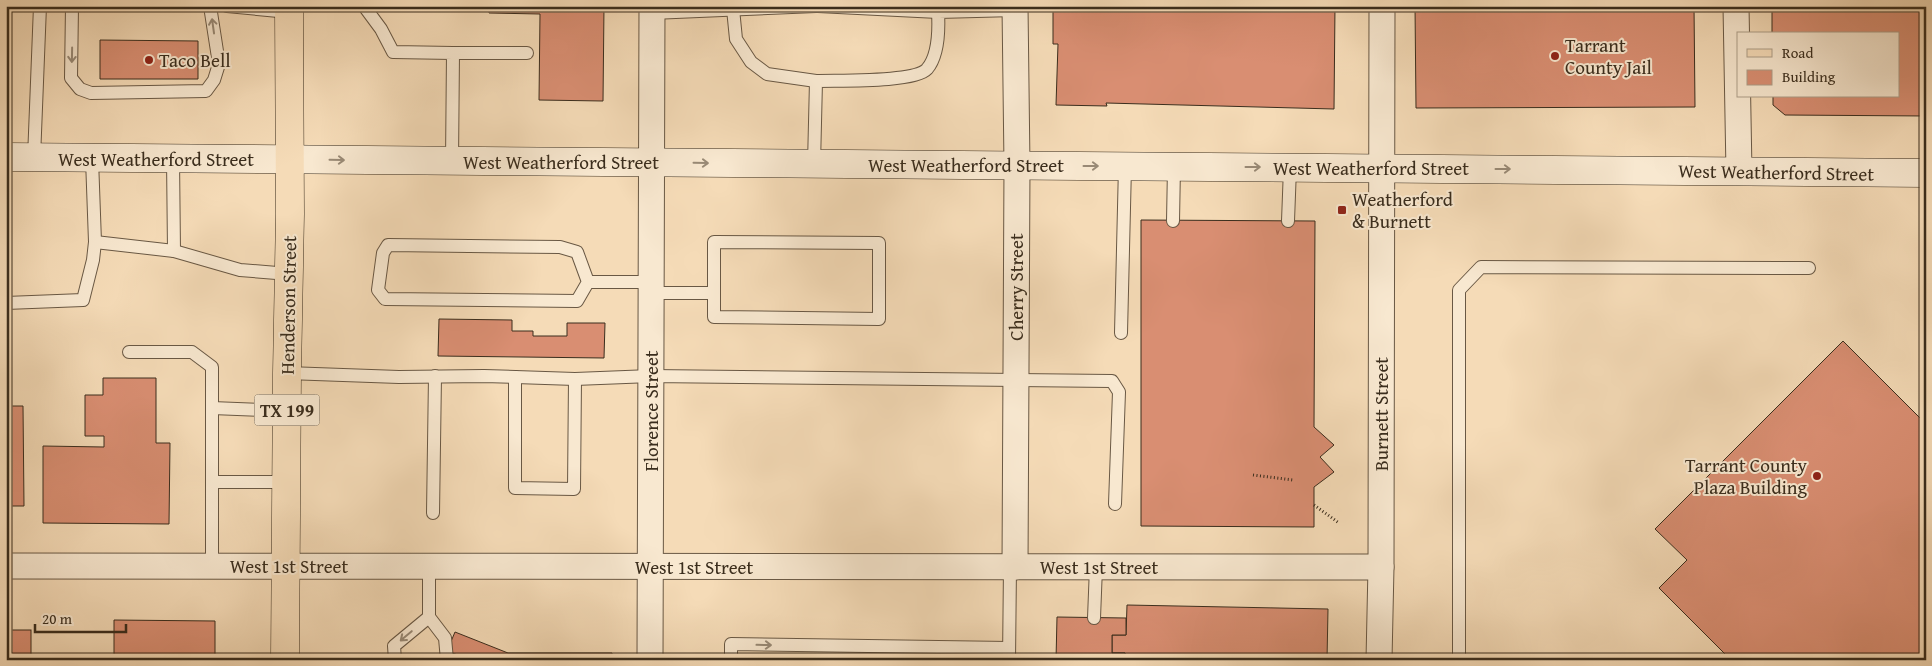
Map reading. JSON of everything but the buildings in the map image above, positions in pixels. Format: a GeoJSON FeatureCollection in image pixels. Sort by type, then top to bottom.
{"type":"FeatureCollection","features":[{"type":"Feature","properties":{"kind":"main road","name":"TX 199"},"geometry":{"type":"LineString","coordinates":[[288,160],[289,9]]}},
{"type":"Feature","properties":{"kind":"main road","name":"West Weatherford Street"},"geometry":{"type":"LineString","coordinates":[[6,158],[1926,173]]}},
{"type":"Feature","properties":{"kind":"main road","name":"Henderson Street"},"geometry":{"type":"LineString","coordinates":[[285,660],[286,373],[290,214],[288,160]]}},
{"type":"Feature","properties":{"kind":"street","name":"Burnett Street"},"geometry":{"type":"LineString","coordinates":[[1379,660],[1381,567],[1382,6]]}},
{"type":"Feature","properties":{"kind":"street"},"geometry":{"type":"LineString","coordinates":[[1736,6],[1737,61]]}},
{"type":"Feature","properties":{"kind":"street","name":"Cherry Street"},"geometry":{"type":"LineString","coordinates":[[1012,567],[1016,379],[1017,166],[1015,8]]}},
{"type":"Feature","properties":{"kind":"street","name":"Florence Street"},"geometry":{"type":"LineString","coordinates":[[650,660],[652,9]]}},
{"type":"Feature","properties":{"kind":"street"},"geometry":{"type":"LineString","coordinates":[[1738,98],[1739,172]]}},
{"type":"Feature","properties":{"kind":"street","name":"West 1st Street"},"geometry":{"type":"LineString","coordinates":[[6,566],[1381,567]]}},
{"type":"Feature","properties":{"kind":"lane"},"geometry":{"type":"LineString","coordinates":[[34,158],[40,6]]}},
{"type":"Feature","properties":{"kind":"lane"},"geometry":{"type":"LineString","coordinates":[[72,6],[71,78],[80,89],[90,93],[206,91],[214,80],[219,64],[210,6]]}},
{"type":"Feature","properties":{"kind":"lane"},"geometry":{"type":"LineString","coordinates":[[227,6],[289,9]]}},
{"type":"Feature","properties":{"kind":"lane"},"geometry":{"type":"LineString","coordinates":[[364,6],[381,29],[393,52],[527,53]]}},
{"type":"Feature","properties":{"kind":"lane"},"geometry":{"type":"LineString","coordinates":[[652,9],[817,6],[938,12],[1015,8]]}},
{"type":"Feature","properties":{"kind":"lane"},"geometry":{"type":"LineString","coordinates":[[733,9],[736,39],[751,62],[767,74],[816,81],[906,78],[926,70],[936,53],[938,12]]}},
{"type":"Feature","properties":{"kind":"lane"},"geometry":{"type":"LineString","coordinates":[[452,161],[453,53]]}},
{"type":"Feature","properties":{"kind":"lane"},"geometry":{"type":"LineString","coordinates":[[814,164],[816,81]]}},
{"type":"Feature","properties":{"kind":"lane"},"geometry":{"type":"LineString","coordinates":[[6,303],[82,300],[93,260],[95,242],[92,158]]}},
{"type":"Feature","properties":{"kind":"lane"},"geometry":{"type":"LineString","coordinates":[[173,159],[174,251]]}},
{"type":"Feature","properties":{"kind":"lane"},"geometry":{"type":"LineString","coordinates":[[1121,333],[1125,166]]}},
{"type":"Feature","properties":{"kind":"lane"},"geometry":{"type":"LineString","coordinates":[[1173,221],[1174,167]]}},
{"type":"Feature","properties":{"kind":"lane"},"geometry":{"type":"LineString","coordinates":[[1288,221],[1290,168]]}},
{"type":"Feature","properties":{"kind":"lane"},"geometry":{"type":"LineString","coordinates":[[95,242],[174,251],[240,270],[289,274]]}},
{"type":"Feature","properties":{"kind":"lane"},"geometry":{"type":"LineString","coordinates":[[714,242],[879,243],[879,319],[714,317],[714,293],[714,242]]}},
{"type":"Feature","properties":{"kind":"lane"},"geometry":{"type":"LineString","coordinates":[[388,245],[560,247],[577,252],[588,282],[577,301],[385,299],[378,290],[383,253],[388,245]]}},
{"type":"Feature","properties":{"kind":"lane"},"geometry":{"type":"LineString","coordinates":[[1459,660],[1459,290],[1481,268],[1809,268]]}},
{"type":"Feature","properties":{"kind":"lane"},"geometry":{"type":"LineString","coordinates":[[588,282],[714,293]]}},
{"type":"Feature","properties":{"kind":"lane"},"geometry":{"type":"LineString","coordinates":[[129,352],[192,352],[212,367],[212,566]]}},
{"type":"Feature","properties":{"kind":"lane"},"geometry":{"type":"LineString","coordinates":[[286,373],[399,377],[515,377],[575,380],[651,376],[1112,380],[1119,392],[1115,504]]}},
{"type":"Feature","properties":{"kind":"lane"},"geometry":{"type":"LineString","coordinates":[[433,513],[435,376]]}},
{"type":"Feature","properties":{"kind":"lane"},"geometry":{"type":"LineString","coordinates":[[515,377],[514,488],[574,489],[575,380]]}},
{"type":"Feature","properties":{"kind":"lane"},"geometry":{"type":"LineString","coordinates":[[212,408],[287,411]]}},
{"type":"Feature","properties":{"kind":"lane"},"geometry":{"type":"LineString","coordinates":[[212,482],[286,482]]}},
{"type":"Feature","properties":{"kind":"lane"},"geometry":{"type":"LineString","coordinates":[[429,567],[429,617],[445,638],[447,660]]}},
{"type":"Feature","properties":{"kind":"lane"},"geometry":{"type":"LineString","coordinates":[[731,660],[731,644],[1009,654],[1012,567]]}},
{"type":"Feature","properties":{"kind":"lane"},"geometry":{"type":"LineString","coordinates":[[1094,618],[1096,568]]}},
{"type":"Feature","properties":{"kind":"lane"},"geometry":{"type":"LineString","coordinates":[[395,660],[394,646],[429,617]]}},
{"type":"Feature","properties":{"kind":"path"},"geometry":{"type":"LineString","coordinates":[[1253,475],[1293,480]]}},
{"type":"Feature","properties":{"kind":"path"},"geometry":{"type":"LineString","coordinates":[[1314,505],[1339,523]]}},
{"type":"Feature","properties":{"kind":"place","name":"Tarrant County Jail"},"geometry":{"type":"Point","coordinates":[1555,56]}},
{"type":"Feature","properties":{"kind":"place","name":"Taco Bell"},"geometry":{"type":"Point","coordinates":[149,60]}},
{"type":"Feature","properties":{"kind":"place","name":"Weatherford & Burnett"},"geometry":{"type":"Point","coordinates":[1342,210]}},
{"type":"Feature","properties":{"kind":"place","name":"Tarrant County Plaza Building"},"geometry":{"type":"Point","coordinates":[1817,476]}}]}
